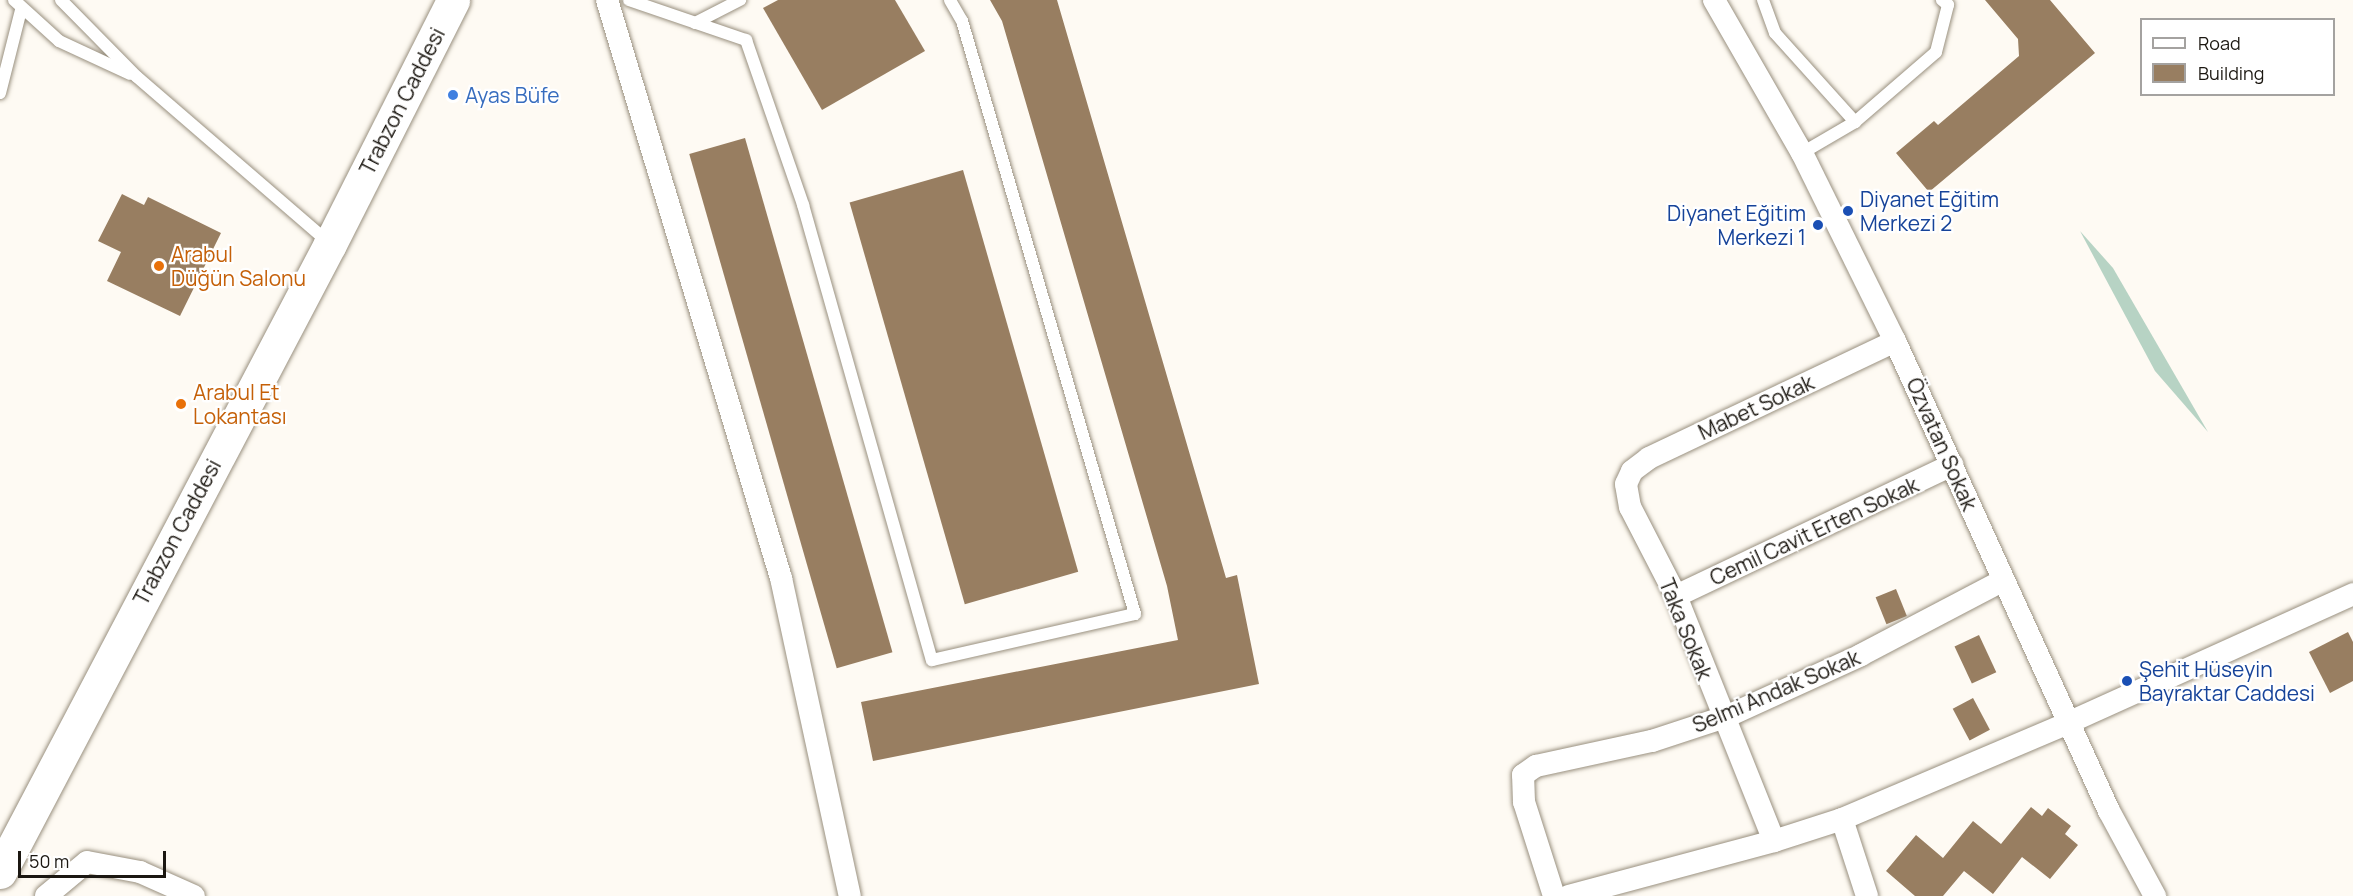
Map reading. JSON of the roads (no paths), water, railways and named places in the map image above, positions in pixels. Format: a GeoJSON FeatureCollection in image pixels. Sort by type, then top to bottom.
{"type":"FeatureCollection","features":[{"type":"Feature","properties":{"kind":"main road","name":"Trabzon Caddesi"},"geometry":{"type":"LineString","coordinates":[[0,872],[330,244],[453,0]]}},
{"type":"Feature","properties":{"kind":"street"},"geometry":{"type":"LineString","coordinates":[[607,0],[781,578],[850,896]]}},
{"type":"Feature","properties":{"kind":"street","name":"Özvatan Sokak"},"geometry":{"type":"LineString","coordinates":[[1714,0],[1802,153],[1895,341],[2109,811],[2155,896]]}},
{"type":"Feature","properties":{"kind":"street","name":"Mabet Sokak"},"geometry":{"type":"LineString","coordinates":[[1626,484],[1632,471],[1649,458],[1895,341]]}},
{"type":"Feature","properties":{"kind":"street","name":"Cemil Cavit Erten Sokak"},"geometry":{"type":"LineString","coordinates":[[1676,596],[1952,465]]}},
{"type":"Feature","properties":{"kind":"street","name":"Taka Sokak"},"geometry":{"type":"LineString","coordinates":[[1626,484],[1630,507],[1676,596],[1722,718],[1774,841]]}},
{"type":"Feature","properties":{"kind":"street","name":"Selmi Andak Sokak"},"geometry":{"type":"LineString","coordinates":[[1554,896],[1524,802],[1523,775],[1536,766],[1652,741],[1722,718],[1861,655],[2004,580]]}},
{"type":"Feature","properties":{"kind":"street"},"geometry":{"type":"LineString","coordinates":[[1569,896],[1774,841],[1842,819],[2070,722],[2353,594]]}},
{"type":"Feature","properties":{"kind":"street"},"geometry":{"type":"LineString","coordinates":[[1842,819],[1867,896]]}},
{"type":"Feature","properties":{"kind":"street"},"geometry":{"type":"LineString","coordinates":[[46,896],[87,862],[140,872],[194,896]]}},
{"type":"Feature","properties":{"kind":"lane"},"geometry":{"type":"LineString","coordinates":[[61,0],[137,77],[330,244]]}},
{"type":"Feature","properties":{"kind":"lane"},"geometry":{"type":"LineString","coordinates":[[629,0],[648,3],[695,23],[746,40],[803,205],[932,660],[1135,614],[962,21],[950,0]]}},
{"type":"Feature","properties":{"kind":"lane"},"geometry":{"type":"LineString","coordinates":[[695,23],[740,0]]}},
{"type":"Feature","properties":{"kind":"lane"},"geometry":{"type":"LineString","coordinates":[[1763,0],[1775,33],[1855,122]]}},
{"type":"Feature","properties":{"kind":"lane"},"geometry":{"type":"LineString","coordinates":[[1802,153],[1855,122],[1936,52],[1948,5],[1942,0]]}},
{"type":"Feature","properties":{"kind":"lane"},"geometry":{"type":"LineString","coordinates":[[0,93],[17,5],[59,41],[137,77]]}},
{"type":"Feature","properties":{"kind":"place","name":"Ayas Büfe"},"geometry":{"type":"Point","coordinates":[453,95]}},
{"type":"Feature","properties":{"kind":"place","name":"Diyanet Eğitim Merkezi 2"},"geometry":{"type":"Point","coordinates":[1848,211]}},
{"type":"Feature","properties":{"kind":"place","name":"Diyanet Eğitim Merkezi 1"},"geometry":{"type":"Point","coordinates":[1818,225]}},
{"type":"Feature","properties":{"kind":"place","name":"Arabul Düğün Salonu"},"geometry":{"type":"Point","coordinates":[159,266]}},
{"type":"Feature","properties":{"kind":"place","name":"Arabul Et Lokantası"},"geometry":{"type":"Point","coordinates":[181,404]}},
{"type":"Feature","properties":{"kind":"place","name":"Şehit Hüseyin Bayraktar Caddesi"},"geometry":{"type":"Point","coordinates":[2127,681]}}]}
